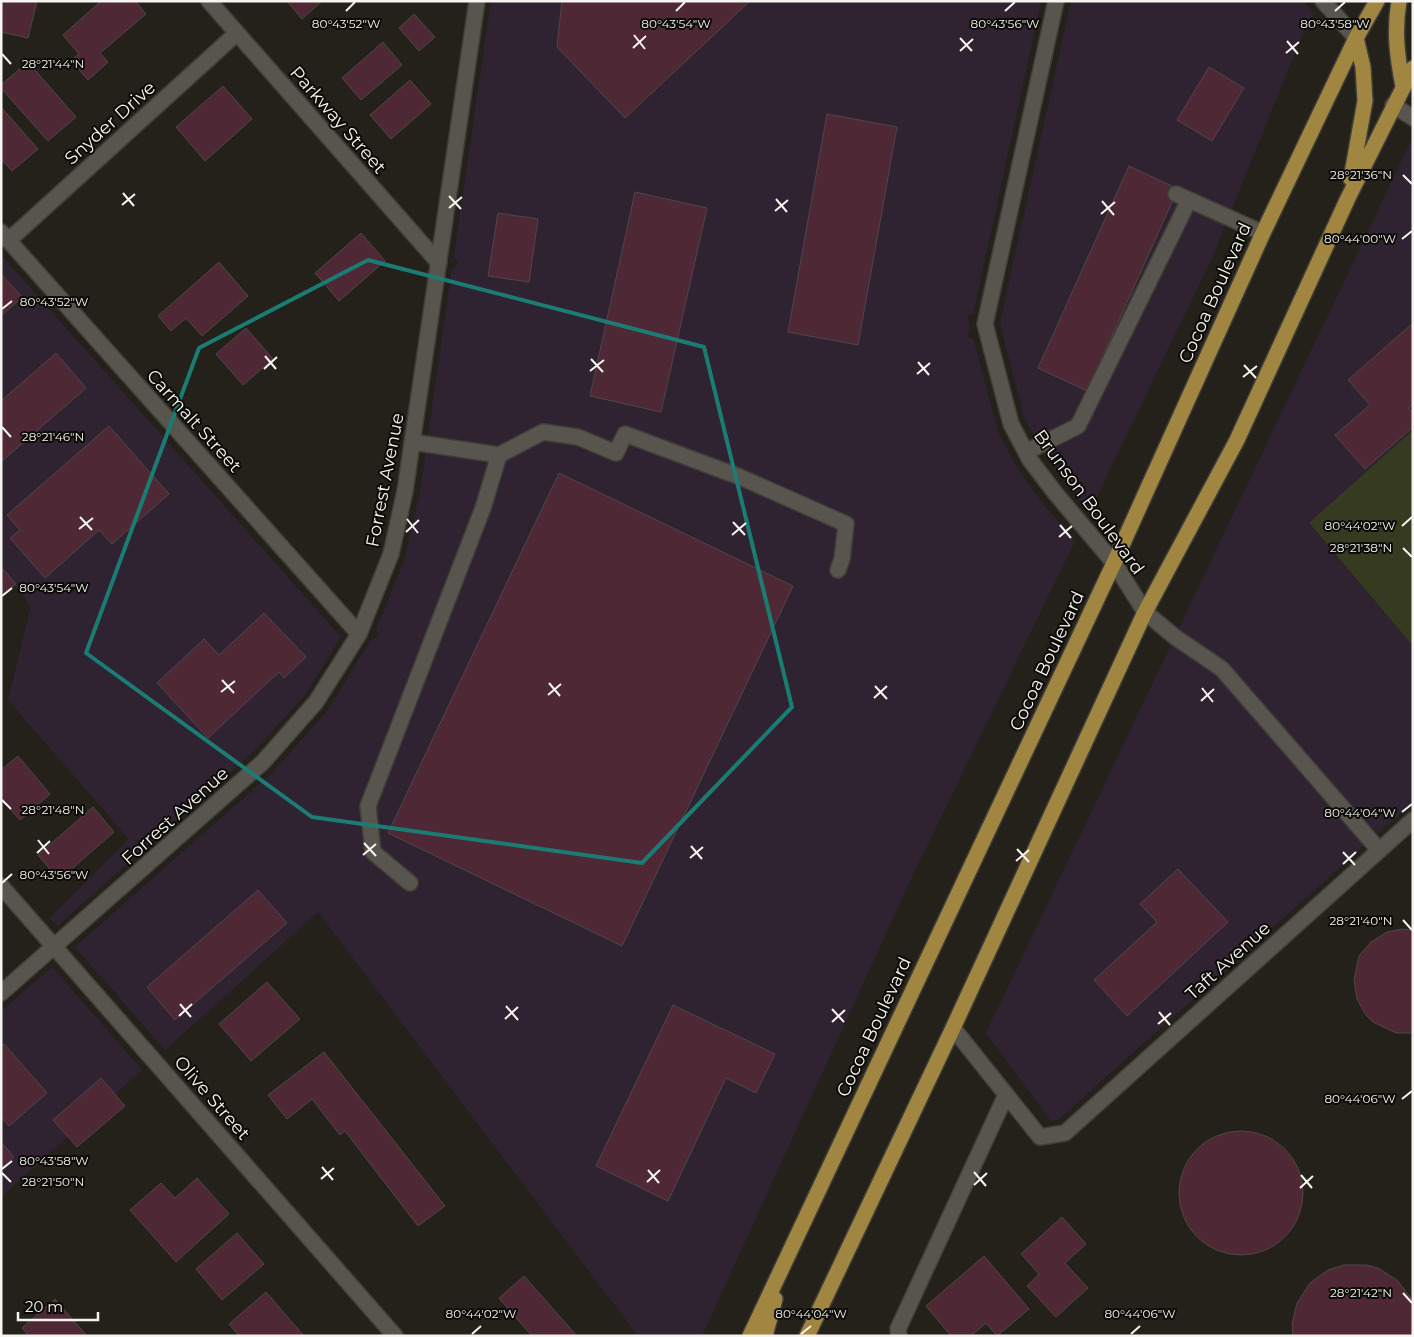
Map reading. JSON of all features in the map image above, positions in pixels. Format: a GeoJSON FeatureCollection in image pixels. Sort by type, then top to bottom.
{"type":"FeatureCollection","features":[{"type":"Feature","properties":{"kind":"main road","name":"Cocoa Boulevard"},"geometry":{"type":"LineString","coordinates":[[750,1336],[1114,564],[1263,233],[1356,38],[1377,1]]}},
{"type":"Feature","properties":{"kind":"main road"},"geometry":{"type":"LineString","coordinates":[[1399,1],[1396,17],[1396,54],[1403,86]]}},
{"type":"Feature","properties":{"kind":"main road"},"geometry":{"type":"LineString","coordinates":[[1348,198],[1365,101],[1363,67],[1356,38]]}},
{"type":"Feature","properties":{"kind":"main road"},"geometry":{"type":"LineString","coordinates":[[807,1336],[953,1028],[1145,612],[1237,440],[1348,198],[1413,68]]}},
{"type":"Feature","properties":{"kind":"main road"},"geometry":{"type":"LineString","coordinates":[[765,1336],[784,1264]]}},
{"type":"Feature","properties":{"kind":"street","name":"Parkway Street"},"geometry":{"type":"LineString","coordinates":[[209,1],[439,263]]}},
{"type":"Feature","properties":{"kind":"street","name":"Forrest Avenue"},"geometry":{"type":"LineString","coordinates":[[1,993],[263,762],[316,702],[359,634],[391,554],[405,491],[477,1]]}},
{"type":"Feature","properties":{"kind":"street","name":"Brunson Boulevard"},"geometry":{"type":"LineString","coordinates":[[1056,1],[985,324],[1011,424],[1026,452],[1056,494],[1114,564],[1145,612],[1175,637],[1222,669],[1379,850]]}},
{"type":"Feature","properties":{"kind":"street"},"geometry":{"type":"LineString","coordinates":[[1323,1],[1356,38]]}},
{"type":"Feature","properties":{"kind":"street","name":"Snyder Drive"},"geometry":{"type":"LineString","coordinates":[[5,236],[237,33]]}},
{"type":"Feature","properties":{"kind":"street"},"geometry":{"type":"LineString","coordinates":[[1393,105],[1413,118]]}},
{"type":"Feature","properties":{"kind":"street"},"geometry":{"type":"LineString","coordinates":[[1026,452],[1078,426],[1182,197],[1263,233]]}},
{"type":"Feature","properties":{"kind":"street","name":"Carmalt Street"},"geometry":{"type":"LineString","coordinates":[[5,236],[359,634]]}},
{"type":"Feature","properties":{"kind":"street"},"geometry":{"type":"LineString","coordinates":[[412,442],[499,455],[543,432],[578,437],[616,453],[625,434],[740,477],[846,524],[842,559],[838,570]]}},
{"type":"Feature","properties":{"kind":"street"},"geometry":{"type":"LineString","coordinates":[[410,883],[373,852],[368,806],[483,508],[499,455]]}},
{"type":"Feature","properties":{"kind":"street","name":"Taft Avenue"},"geometry":{"type":"LineString","coordinates":[[1006,1095],[1040,1137],[1065,1133],[1413,820]]}},
{"type":"Feature","properties":{"kind":"street","name":"Olive Street"},"geometry":{"type":"LineString","coordinates":[[1,886],[396,1336]]}},
{"type":"Feature","properties":{"kind":"street"},"geometry":{"type":"LineString","coordinates":[[899,1336],[898,1329],[1006,1095],[953,1028]]}},
{"type":"Feature","properties":{"kind":"highlighted area"},"geometry":{"type":"Polygon","coordinates":[[[368,260],[704,347],[792,707],[642,863],[312,817],[86,653],[199,348],[368,260]]]}},
{"type":"Feature","properties":{"kind":"shaded area"},"geometry":{"type":"Polygon","coordinates":[[[491,1],[1041,1],[973,314],[967,316],[970,326],[967,337],[973,338],[998,432],[1018,469],[1044,505],[1075,541],[910,881],[702,1336],[638,1336],[318,912],[165,1050],[75,947],[274,771],[327,711],[369,643],[379,635],[376,630],[405,558],[420,492],[452,269],[459,263],[454,257],[491,1]]]}},
{"type":"Feature","properties":{"kind":"shaded area"},"geometry":{"type":"Polygon","coordinates":[[[1071,1],[1303,1],[1314,13],[1305,28],[1213,256],[1090,511],[1043,451],[1024,417],[1000,323],[1071,1]]]}},
{"type":"Feature","properties":{"kind":"shaded area"},"geometry":{"type":"Polygon","coordinates":[[[1413,137],[1413,430],[1309,524],[1413,646],[1413,802],[1059,1119],[1051,1121],[986,1033],[1413,137]]]}},
{"type":"Feature","properties":{"kind":"shaded area"},"geometry":{"type":"Polygon","coordinates":[[[1,255],[341,637],[305,695],[253,752],[57,926],[50,918],[129,839],[8,700],[31,606],[1,569],[1,255]]]}},
{"type":"Feature","properties":{"kind":"shaded area"},"geometry":{"type":"Polygon","coordinates":[[[52,967],[142,1070],[1,1197],[1,1011],[52,967]]]}},
{"type":"Feature","properties":{"kind":"green space"},"geometry":{"type":"Polygon","coordinates":[[[1413,430],[1413,646],[1309,523],[1413,430]]]}},
{"type":"Feature","properties":{"kind":"building"},"geometry":{"type":"Polygon","coordinates":[[[1,1],[37,1],[28,38],[1,32],[1,1]]]}},
{"type":"Feature","properties":{"kind":"building"},"geometry":{"type":"Polygon","coordinates":[[[101,1],[135,1],[146,14],[100,53],[108,62],[88,80],[71,60],[79,54],[63,35],[101,1]]]}},
{"type":"Feature","properties":{"kind":"building"},"geometry":{"type":"Polygon","coordinates":[[[287,1],[322,1],[302,19],[287,1]]]}},
{"type":"Feature","properties":{"kind":"building"},"geometry":{"type":"Polygon","coordinates":[[[562,1],[750,1],[625,118],[557,47],[562,1]]]}},
{"type":"Feature","properties":{"kind":"building"},"geometry":{"type":"Polygon","coordinates":[[[414,14],[435,37],[419,51],[399,28],[414,14]]]}},
{"type":"Feature","properties":{"kind":"building"},"geometry":{"type":"Polygon","coordinates":[[[383,42],[402,65],[361,100],[342,78],[383,42]]]}},
{"type":"Feature","properties":{"kind":"building"},"geometry":{"type":"Polygon","coordinates":[[[28,62],[76,117],[48,141],[1,88],[1,85],[28,62]]]}},
{"type":"Feature","properties":{"kind":"building"},"geometry":{"type":"Polygon","coordinates":[[[1209,67],[1244,88],[1212,141],[1177,120],[1209,67]]]}},
{"type":"Feature","properties":{"kind":"building"},"geometry":{"type":"Polygon","coordinates":[[[410,80],[431,104],[391,139],[370,115],[410,80]]]}},
{"type":"Feature","properties":{"kind":"building"},"geometry":{"type":"Polygon","coordinates":[[[223,86],[252,119],[205,161],[176,127],[223,86]]]}},
{"type":"Feature","properties":{"kind":"building"},"geometry":{"type":"Polygon","coordinates":[[[1,107],[38,149],[12,171],[1,159],[1,107]]]}},
{"type":"Feature","properties":{"kind":"building"},"geometry":{"type":"Polygon","coordinates":[[[827,114],[897,127],[858,345],[788,332],[827,114]]]}},
{"type":"Feature","properties":{"kind":"building"},"geometry":{"type":"Polygon","coordinates":[[[1129,166],[1178,189],[1087,391],[1038,368],[1129,166]]]}},
{"type":"Feature","properties":{"kind":"building"},"geometry":{"type":"Polygon","coordinates":[[[635,192],[707,208],[661,412],[590,396],[635,192]]]}},
{"type":"Feature","properties":{"kind":"building"},"geometry":{"type":"Polygon","coordinates":[[[498,213],[538,219],[529,282],[488,276],[498,213]]]}},
{"type":"Feature","properties":{"kind":"building"},"geometry":{"type":"Polygon","coordinates":[[[361,233],[385,261],[339,301],[315,273],[361,233]]]}},
{"type":"Feature","properties":{"kind":"building"},"geometry":{"type":"Polygon","coordinates":[[[219,262],[248,296],[202,336],[186,318],[171,331],[158,316],[219,262]]]}},
{"type":"Feature","properties":{"kind":"building"},"geometry":{"type":"Polygon","coordinates":[[[1,274],[22,297],[1,316],[1,274]]]}},
{"type":"Feature","properties":{"kind":"building"},"geometry":{"type":"Polygon","coordinates":[[[1413,323],[1413,404],[1408,408],[1413,413],[1413,427],[1365,469],[1335,435],[1370,405],[1348,380],[1413,323]]]}},
{"type":"Feature","properties":{"kind":"building"},"geometry":{"type":"Polygon","coordinates":[[[246,328],[273,359],[243,385],[216,354],[246,328]]]}},
{"type":"Feature","properties":{"kind":"building"},"geometry":{"type":"Polygon","coordinates":[[[56,353],[86,388],[1,462],[1,401],[56,353]]]}},
{"type":"Feature","properties":{"kind":"building"},"geometry":{"type":"Polygon","coordinates":[[[109,426],[169,494],[112,544],[99,530],[45,578],[10,538],[20,530],[7,515],[109,426]]]}},
{"type":"Feature","properties":{"kind":"building"},"geometry":{"type":"Polygon","coordinates":[[[559,473],[793,586],[622,946],[388,833],[559,473]]]}},
{"type":"Feature","properties":{"kind":"building"},"geometry":{"type":"Polygon","coordinates":[[[1,567],[16,584],[1,597],[1,567]]]}},
{"type":"Feature","properties":{"kind":"building"},"geometry":{"type":"Polygon","coordinates":[[[264,613],[306,657],[284,678],[279,672],[208,738],[157,683],[204,639],[219,655],[264,613]]]}},
{"type":"Feature","properties":{"kind":"building"},"geometry":{"type":"Polygon","coordinates":[[[18,756],[50,794],[20,820],[1,799],[1,770],[18,756]]]}},
{"type":"Feature","properties":{"kind":"building"},"geometry":{"type":"Polygon","coordinates":[[[93,807],[114,832],[59,880],[38,855],[93,807]]]}},
{"type":"Feature","properties":{"kind":"building"},"geometry":{"type":"Polygon","coordinates":[[[1178,869],[1228,922],[1127,1016],[1094,980],[1157,922],[1140,904],[1178,869]]]}},
{"type":"Feature","properties":{"kind":"building"},"geometry":{"type":"Polygon","coordinates":[[[258,890],[287,923],[175,1020],[147,987],[258,890]]]}},
{"type":"Feature","properties":{"kind":"building"},"geometry":{"type":"Polygon","coordinates":[[[1402,929],[1413,930],[1413,1033],[1396,1033],[1373,1022],[1366,1015],[1357,999],[1354,979],[1359,956],[1371,942],[1387,932],[1402,929]]]}},
{"type":"Feature","properties":{"kind":"building"},"geometry":{"type":"Polygon","coordinates":[[[267,982],[300,1019],[251,1061],[219,1024],[267,982]]]}},
{"type":"Feature","properties":{"kind":"building"},"geometry":{"type":"Polygon","coordinates":[[[673,1005],[775,1054],[756,1093],[726,1078],[668,1201],[596,1166],[673,1005]]]}},
{"type":"Feature","properties":{"kind":"building"},"geometry":{"type":"Polygon","coordinates":[[[4,1044],[47,1093],[9,1126],[1,1117],[1,1047],[4,1044]]]}},
{"type":"Feature","properties":{"kind":"building"},"geometry":{"type":"Polygon","coordinates":[[[324,1052],[445,1206],[418,1226],[345,1131],[340,1135],[312,1099],[287,1119],[268,1095],[324,1052]]]}},
{"type":"Feature","properties":{"kind":"building"},"geometry":{"type":"Polygon","coordinates":[[[101,1078],[125,1106],[77,1147],[53,1120],[101,1078]]]}},
{"type":"Feature","properties":{"kind":"building"},"geometry":{"type":"Polygon","coordinates":[[[1241,1131],[1265,1135],[1285,1149],[1299,1169],[1303,1193],[1299,1217],[1285,1237],[1265,1251],[1241,1255],[1217,1251],[1197,1237],[1183,1217],[1179,1193],[1183,1169],[1197,1149],[1217,1135],[1241,1131]]]}},
{"type":"Feature","properties":{"kind":"building"},"geometry":{"type":"Polygon","coordinates":[[[1,1142],[14,1157],[1,1169],[1,1142]]]}},
{"type":"Feature","properties":{"kind":"building"},"geometry":{"type":"Polygon","coordinates":[[[197,1178],[229,1214],[176,1262],[130,1210],[161,1183],[175,1198],[197,1178]]]}},
{"type":"Feature","properties":{"kind":"building"},"geometry":{"type":"Polygon","coordinates":[[[1062,1217],[1086,1244],[1065,1263],[1088,1288],[1056,1317],[1027,1286],[1039,1274],[1021,1254],[1062,1217]]]}},
{"type":"Feature","properties":{"kind":"building"},"geometry":{"type":"Polygon","coordinates":[[[237,1233],[264,1264],[222,1300],[196,1269],[237,1233]]]}},
{"type":"Feature","properties":{"kind":"building"},"geometry":{"type":"Polygon","coordinates":[[[984,1256],[1029,1309],[997,1336],[986,1323],[971,1336],[951,1336],[926,1306],[984,1256]]]}},
{"type":"Feature","properties":{"kind":"building"},"geometry":{"type":"Polygon","coordinates":[[[1344,1265],[1366,1265],[1378,1268],[1397,1280],[1410,1297],[1413,1306],[1413,1336],[1293,1336],[1292,1324],[1297,1303],[1310,1283],[1328,1270],[1344,1265]]]}},
{"type":"Feature","properties":{"kind":"building"},"geometry":{"type":"Polygon","coordinates":[[[524,1276],[575,1336],[532,1336],[499,1298],[524,1276]]]}},
{"type":"Feature","properties":{"kind":"building"},"geometry":{"type":"Polygon","coordinates":[[[266,1292],[304,1336],[239,1336],[229,1324],[266,1292]]]}},
{"type":"Feature","properties":{"kind":"building"},"geometry":{"type":"Polygon","coordinates":[[[55,1299],[86,1336],[29,1336],[22,1328],[55,1299]]]}}]}
